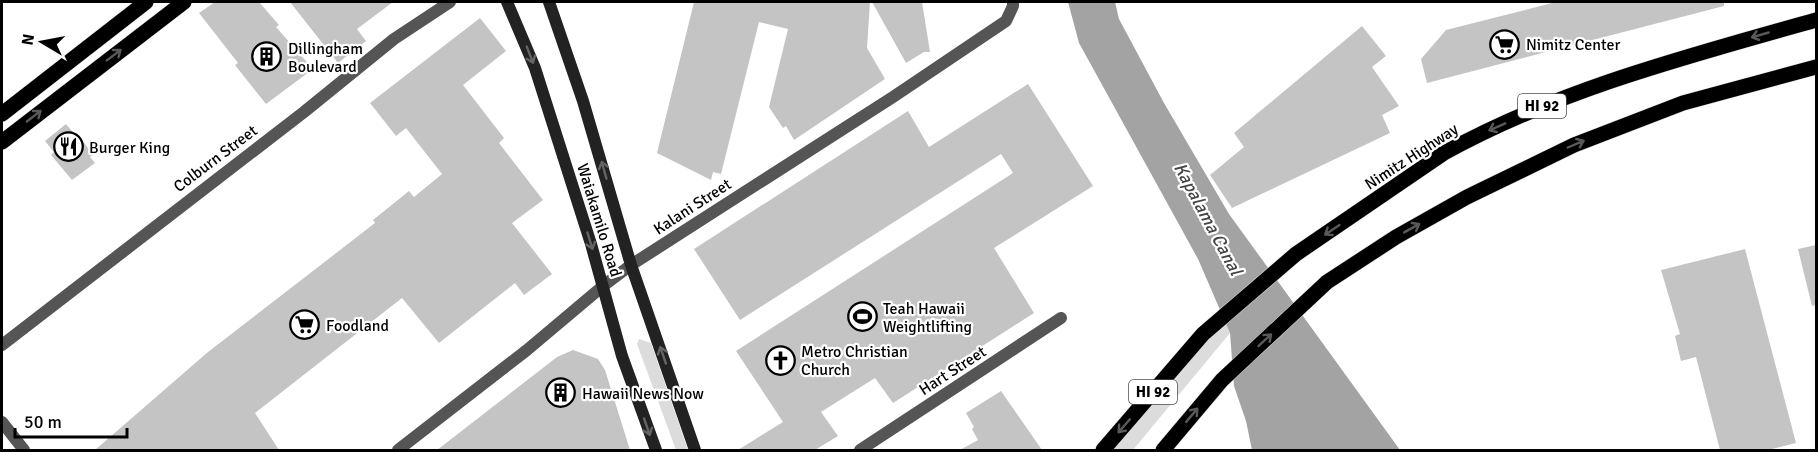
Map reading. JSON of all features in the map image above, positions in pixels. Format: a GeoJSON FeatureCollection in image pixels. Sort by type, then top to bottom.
{"type":"FeatureCollection","features":[{"type":"Feature","properties":{"kind":"main road"},"geometry":{"type":"LineString","coordinates":[[2,114],[146,2]]}},
{"type":"Feature","properties":{"kind":"main road"},"geometry":{"type":"LineString","coordinates":[[2,142],[184,2]]}},
{"type":"Feature","properties":{"kind":"main road","name":"Waiakamilo Road"},"geometry":{"type":"LineString","coordinates":[[507,2],[535,68],[603,286],[622,356],[656,450]]}},
{"type":"Feature","properties":{"kind":"main road","name":"Waiakamilo Road"},"geometry":{"type":"LineString","coordinates":[[549,2],[584,101],[632,265],[695,450]]}},
{"type":"Feature","properties":{"kind":"main road","name":"Nimitz Highway"},"geometry":{"type":"LineString","coordinates":[[1103,450],[1203,334],[1296,254],[1444,153],[1469,139],[1549,103],[1659,64],[1816,20]]}},
{"type":"Feature","properties":{"kind":"main road","name":"HI 92"},"geometry":{"type":"LineString","coordinates":[[1163,450],[1222,380],[1328,282],[1396,237],[1467,197],[1574,145],[1683,103],[1816,67]]}},
{"type":"Feature","properties":{"kind":"street","name":"Colburn Street"},"geometry":{"type":"LineString","coordinates":[[2,345],[304,112],[394,39],[450,2]]}},
{"type":"Feature","properties":{"kind":"street","name":"Kalani Street"},"geometry":{"type":"LineString","coordinates":[[398,450],[527,350],[603,286],[1006,21],[1013,4]]}},
{"type":"Feature","properties":{"kind":"street","name":"Hart Street"},"geometry":{"type":"LineString","coordinates":[[860,450],[1061,318]]}},
{"type":"Feature","properties":{"kind":"street"},"geometry":{"type":"LineString","coordinates":[[2,422],[24,450]]}},
{"type":"Feature","properties":{"kind":"shaded area"},"geometry":{"type":"Polygon","coordinates":[[[1223,316],[1230,333],[1133,450],[1109,450],[1223,316]]]}},
{"type":"Feature","properties":{"kind":"shaded area"},"geometry":{"type":"Polygon","coordinates":[[[639,339],[651,343],[688,450],[676,450],[637,344],[639,339]]]}},
{"type":"Feature","properties":{"kind":"water","name":"Kapalama Canal"},"geometry":{"type":"Polygon","coordinates":[[[1068,2],[1115,2],[1119,19],[1164,103],[1229,214],[1400,450],[1252,450],[1246,421],[1234,386],[1230,333],[1198,259],[1079,43],[1068,2]]]}},
{"type":"Feature","properties":{"kind":"building","name":"Dillingham Boulevard"},"geometry":{"type":"Polygon","coordinates":[[[215,2],[259,2],[279,25],[276,27],[313,69],[266,104],[235,65],[238,63],[199,13],[215,2]]]}},
{"type":"Feature","properties":{"kind":"building"},"geometry":{"type":"Polygon","coordinates":[[[290,2],[393,2],[357,29],[366,41],[338,63],[290,2]]]}},
{"type":"Feature","properties":{"kind":"building"},"geometry":{"type":"Polygon","coordinates":[[[694,2],[870,2],[867,48],[885,79],[794,140],[786,126],[783,128],[769,107],[788,29],[759,22],[721,174],[713,172],[711,180],[657,153],[694,2]]]}},
{"type":"Feature","properties":{"kind":"building"},"geometry":{"type":"Polygon","coordinates":[[[872,2],[922,2],[930,52],[924,52],[906,63],[872,2]]]}},
{"type":"Feature","properties":{"kind":"building","name":"Nimitz Center"},"geometry":{"type":"Polygon","coordinates":[[[1556,2],[1724,2],[1724,6],[1427,83],[1421,59],[1446,30],[1556,2]]]}},
{"type":"Feature","properties":{"kind":"building"},"geometry":{"type":"Polygon","coordinates":[[[480,18],[506,51],[463,85],[504,138],[499,143],[543,200],[512,223],[552,274],[524,295],[515,283],[439,343],[402,298],[255,413],[279,450],[95,450],[208,352],[375,223],[373,220],[409,191],[414,197],[442,174],[406,128],[396,136],[370,103],[480,18]]]}},
{"type":"Feature","properties":{"kind":"building"},"geometry":{"type":"Polygon","coordinates":[[[1362,26],[1386,56],[1372,67],[1399,106],[1382,115],[1390,133],[1232,208],[1210,175],[1244,147],[1234,133],[1362,26]]]}},
{"type":"Feature","properties":{"kind":"building"},"geometry":{"type":"Polygon","coordinates":[[[1028,84],[1093,186],[994,248],[1034,313],[893,403],[875,378],[821,412],[838,436],[815,450],[738,450],[783,422],[736,351],[1013,173],[1001,154],[740,320],[694,249],[908,111],[929,147],[1028,84]]]}},
{"type":"Feature","properties":{"kind":"building","name":"Burger King"},"geometry":{"type":"Polygon","coordinates":[[[66,124],[80,141],[82,140],[93,155],[90,157],[95,163],[72,180],[51,155],[54,152],[45,141],[66,124]]]}},
{"type":"Feature","properties":{"kind":"building"},"geometry":{"type":"Polygon","coordinates":[[[1816,245],[1816,305],[1812,306],[1798,249],[1816,245]]]}},
{"type":"Feature","properties":{"kind":"building"},"geometry":{"type":"Polygon","coordinates":[[[1745,249],[1796,443],[1768,450],[1720,450],[1696,357],[1681,361],[1675,336],[1680,334],[1661,270],[1745,249]]]}},
{"type":"Feature","properties":{"kind":"building","name":"Hawaii News Now"},"geometry":{"type":"Polygon","coordinates":[[[573,350],[598,359],[605,370],[630,450],[437,450],[557,357],[573,350]]]}},
{"type":"Feature","properties":{"kind":"building"},"geometry":{"type":"Polygon","coordinates":[[[1001,391],[1042,450],[960,450],[978,440],[966,413],[1001,391]]]}},
{"type":"Feature","properties":{"kind":"place","name":"Nimitz Center"},"geometry":{"type":"Point","coordinates":[1505,44]}},
{"type":"Feature","properties":{"kind":"place","name":"Dillingham Boulevard"},"geometry":{"type":"Point","coordinates":[267,57]}},
{"type":"Feature","properties":{"kind":"place","name":"Burger King"},"geometry":{"type":"Point","coordinates":[68,147]}},
{"type":"Feature","properties":{"kind":"place","name":"Teah Hawaii Weightlifting"},"geometry":{"type":"Point","coordinates":[862,317]}},
{"type":"Feature","properties":{"kind":"place","name":"Foodland"},"geometry":{"type":"Point","coordinates":[305,325]}},
{"type":"Feature","properties":{"kind":"place","name":"Metro Christian Church"},"geometry":{"type":"Point","coordinates":[780,360]}},
{"type":"Feature","properties":{"kind":"place","name":"Hawaii News Now"},"geometry":{"type":"Point","coordinates":[561,393]}}]}
